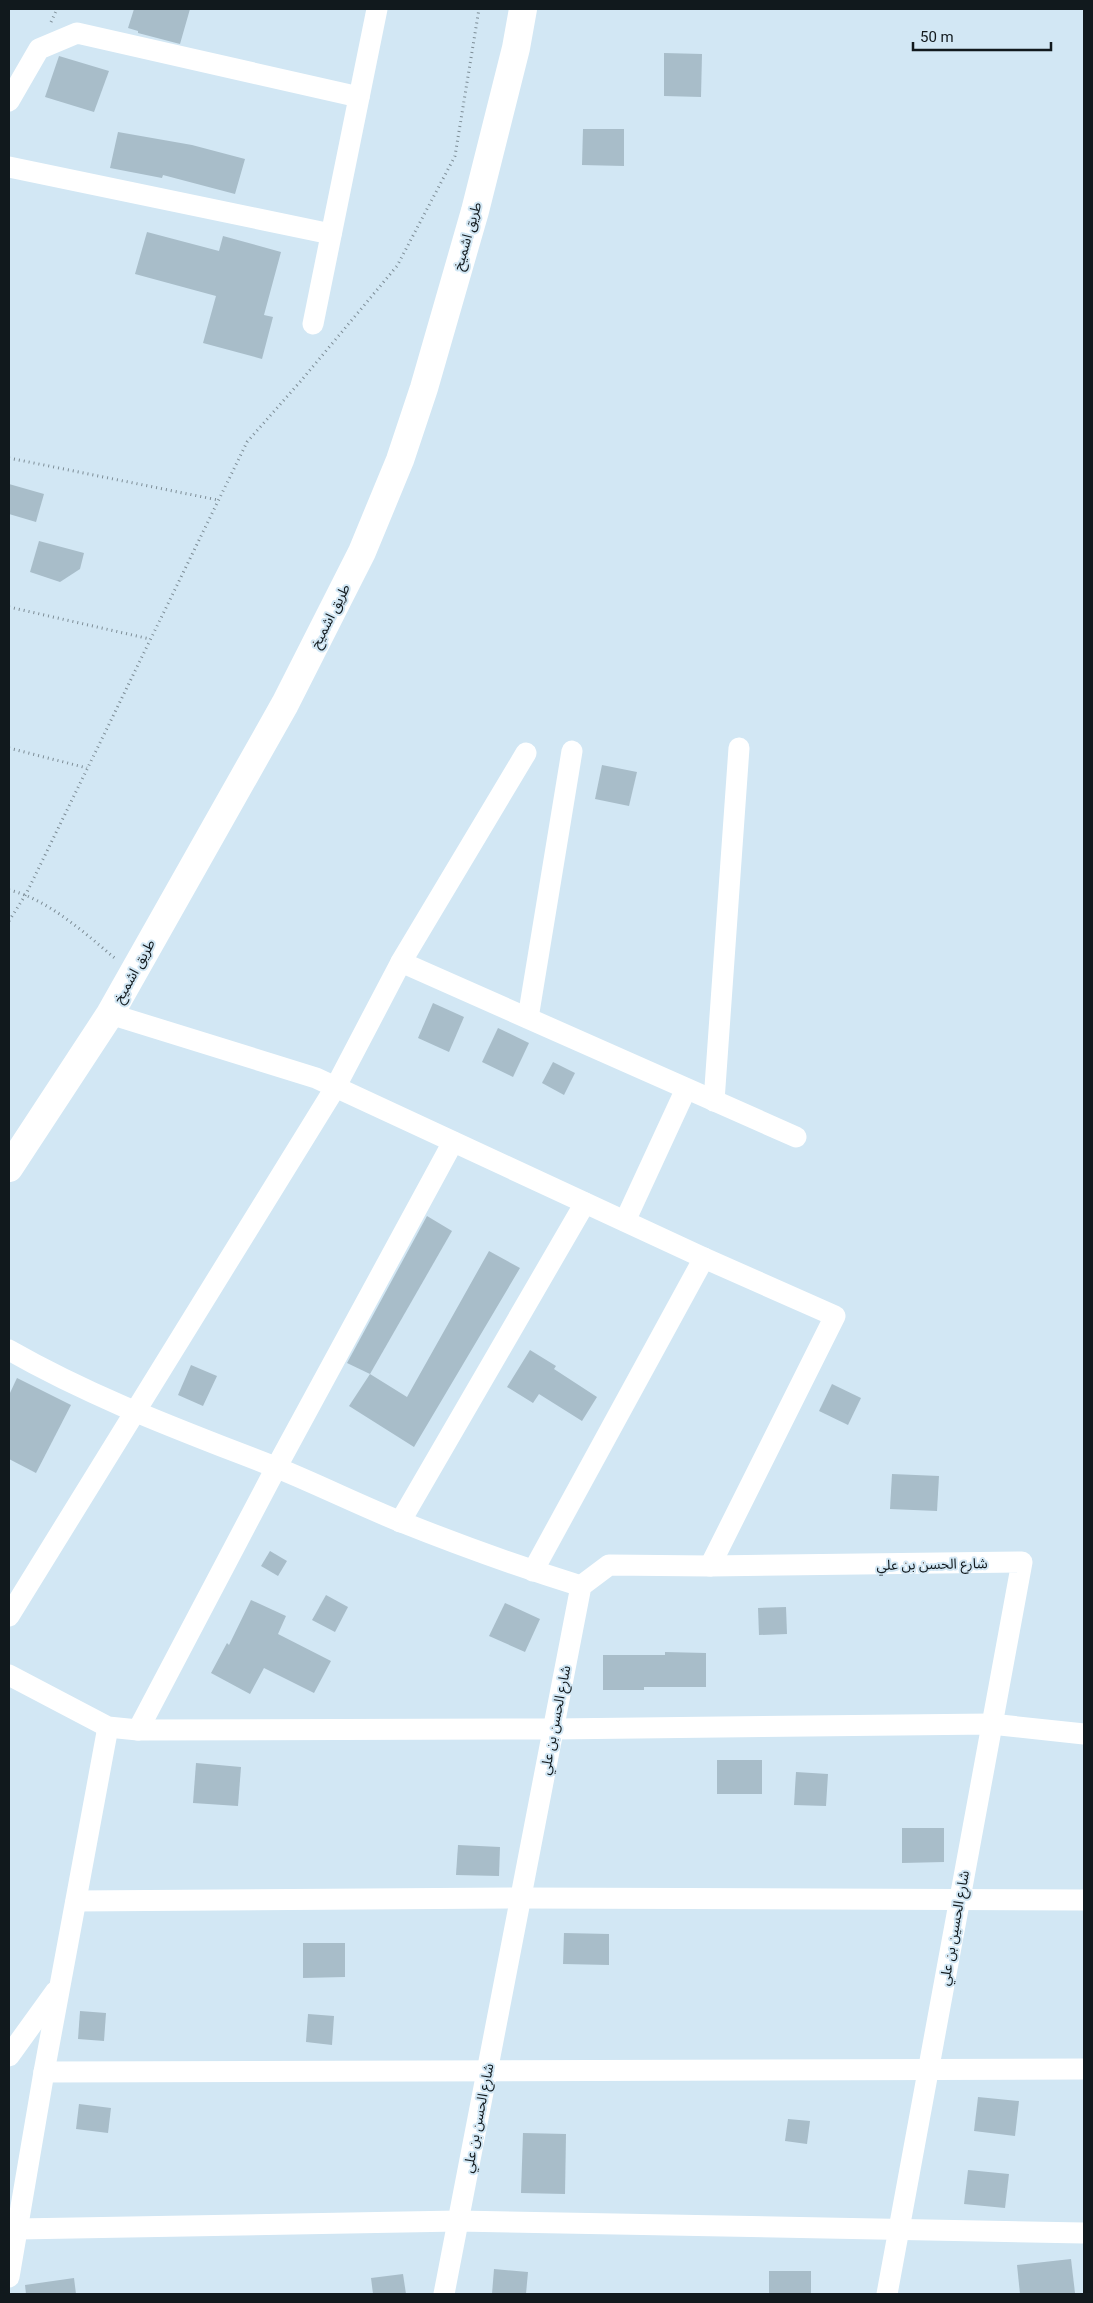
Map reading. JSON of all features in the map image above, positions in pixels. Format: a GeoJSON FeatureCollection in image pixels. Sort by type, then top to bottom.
{"type":"FeatureCollection","features":[{"type":"Feature","properties":{"kind":"highway","name":"طريق اشميخ"},"geometry":{"type":"LineString","coordinates":[[9,1168],[110,1014],[285,704],[362,552],[400,460],[424,388],[475,211],[516,48],[523,9]]}},
{"type":"Feature","properties":{"kind":"street"},"geometry":{"type":"LineString","coordinates":[[313,324],[377,9]]}},
{"type":"Feature","properties":{"kind":"street"},"geometry":{"type":"LineString","coordinates":[[9,101],[39,49],[77,33],[359,96]]}},
{"type":"Feature","properties":{"kind":"street"},"geometry":{"type":"LineString","coordinates":[[9,167],[332,234]]}},
{"type":"Feature","properties":{"kind":"street"},"geometry":{"type":"LineString","coordinates":[[714,1101],[739,748]]}},
{"type":"Feature","properties":{"kind":"street"},"geometry":{"type":"LineString","coordinates":[[528,1018],[572,751]]}},
{"type":"Feature","properties":{"kind":"street"},"geometry":{"type":"LineString","coordinates":[[9,1616],[133,1412],[335,1088],[401,962],[526,753]]}},
{"type":"Feature","properties":{"kind":"street"},"geometry":{"type":"LineString","coordinates":[[401,962],[796,1137]]}},
{"type":"Feature","properties":{"kind":"street"},"geometry":{"type":"LineString","coordinates":[[110,1014],[301,1072],[704,1258],[835,1316],[710,1566]]}},
{"type":"Feature","properties":{"kind":"street"},"geometry":{"type":"LineString","coordinates":[[625,1221],[686,1089]]}},
{"type":"Feature","properties":{"kind":"street"},"geometry":{"type":"LineString","coordinates":[[138,1730],[276,1468],[453,1142]]}},
{"type":"Feature","properties":{"kind":"street"},"geometry":{"type":"LineString","coordinates":[[400,1522],[585,1203]]}},
{"type":"Feature","properties":{"kind":"street"},"geometry":{"type":"LineString","coordinates":[[533,1571],[704,1258]]}},
{"type":"Feature","properties":{"kind":"street"},"geometry":{"type":"LineString","coordinates":[[9,1350],[42,1369],[133,1412],[276,1468],[400,1522],[533,1571],[581,1586]]}},
{"type":"Feature","properties":{"kind":"street","name":"شارع الحسن بن علي"},"geometry":{"type":"LineString","coordinates":[[444,2294],[581,1586],[609,1565],[710,1566],[1022,1562]]}},
{"type":"Feature","properties":{"kind":"street","name":"شارع الحسين بن علي"},"geometry":{"type":"LineString","coordinates":[[887,2294],[1022,1562]]}},
{"type":"Feature","properties":{"kind":"street"},"geometry":{"type":"LineString","coordinates":[[9,1675],[108,1727],[138,1730],[554,1729],[991,1724],[1084,1734]]}},
{"type":"Feature","properties":{"kind":"street"},"geometry":{"type":"LineString","coordinates":[[9,2277],[59,1986],[108,1727]]}},
{"type":"Feature","properties":{"kind":"street"},"geometry":{"type":"LineString","coordinates":[[76,1901],[521,1898],[1084,1900]]}},
{"type":"Feature","properties":{"kind":"street"},"geometry":{"type":"LineString","coordinates":[[9,2056],[59,1986]]}},
{"type":"Feature","properties":{"kind":"street"},"geometry":{"type":"LineString","coordinates":[[44,2072],[488,2069],[1084,2069]]}},
{"type":"Feature","properties":{"kind":"street"},"geometry":{"type":"LineString","coordinates":[[18,2229],[458,2221],[1084,2233]]}},
{"type":"Feature","properties":{"kind":"path"},"geometry":{"type":"LineString","coordinates":[[9,921],[26,894],[246,442],[300,382],[397,266],[455,156],[480,9]]}},
{"type":"Feature","properties":{"kind":"path"},"geometry":{"type":"LineString","coordinates":[[9,458],[218,500]]}},
{"type":"Feature","properties":{"kind":"path"},"geometry":{"type":"LineString","coordinates":[[9,607],[150,639]]}},
{"type":"Feature","properties":{"kind":"path"},"geometry":{"type":"LineString","coordinates":[[9,748],[87,768]]}},
{"type":"Feature","properties":{"kind":"path"},"geometry":{"type":"LineString","coordinates":[[9,890],[26,894],[80,929],[132,974]]}},
{"type":"Feature","properties":{"kind":"building"},"geometry":{"type":"Polygon","coordinates":[[[134,9],[190,9],[180,44],[138,33],[138,31],[128,28],[134,9]]]}},
{"type":"Feature","properties":{"kind":"building"},"geometry":{"type":"Polygon","coordinates":[[[664,53],[702,54],[701,97],[664,96],[664,53]]]}},
{"type":"Feature","properties":{"kind":"building"},"geometry":{"type":"Polygon","coordinates":[[[59,56],[109,71],[94,112],[45,97],[59,56]]]}},
{"type":"Feature","properties":{"kind":"building"},"geometry":{"type":"Polygon","coordinates":[[[583,129],[624,129],[624,166],[582,165],[583,129]]]}},
{"type":"Feature","properties":{"kind":"building"},"geometry":{"type":"Polygon","coordinates":[[[118,132],[192,145],[245,159],[235,194],[163,175],[162,178],[110,168],[118,132]]]}},
{"type":"Feature","properties":{"kind":"building"},"geometry":{"type":"Polygon","coordinates":[[[147,232],[219,251],[223,236],[281,252],[264,315],[273,317],[262,359],[203,343],[216,296],[135,274],[147,232]]]}},
{"type":"Feature","properties":{"kind":"building"},"geometry":{"type":"Polygon","coordinates":[[[9,484],[44,494],[36,522],[9,514],[9,484]]]}},
{"type":"Feature","properties":{"kind":"building"},"geometry":{"type":"Polygon","coordinates":[[[39,541],[84,553],[80,569],[60,582],[30,572],[39,541]]]}},
{"type":"Feature","properties":{"kind":"building"},"geometry":{"type":"Polygon","coordinates":[[[602,765],[637,772],[629,806],[595,799],[602,765]]]}},
{"type":"Feature","properties":{"kind":"building"},"geometry":{"type":"Polygon","coordinates":[[[433,1003],[464,1017],[449,1052],[418,1038],[433,1003]]]}},
{"type":"Feature","properties":{"kind":"building"},"geometry":{"type":"Polygon","coordinates":[[[498,1028],[529,1043],[513,1077],[482,1062],[498,1028]]]}},
{"type":"Feature","properties":{"kind":"building"},"geometry":{"type":"Polygon","coordinates":[[[553,1062],[575,1073],[564,1095],[542,1083],[553,1062]]]}},
{"type":"Feature","properties":{"kind":"building"},"geometry":{"type":"Polygon","coordinates":[[[427,1216],[452,1231],[370,1374],[347,1363],[427,1216]]]}},
{"type":"Feature","properties":{"kind":"building"},"geometry":{"type":"Polygon","coordinates":[[[489,1251],[520,1268],[414,1447],[349,1406],[370,1374],[407,1397],[489,1251]]]}},
{"type":"Feature","properties":{"kind":"building"},"geometry":{"type":"Polygon","coordinates":[[[530,1350],[556,1366],[554,1369],[597,1397],[582,1421],[539,1394],[533,1403],[507,1387],[530,1350]]]}},
{"type":"Feature","properties":{"kind":"building"},"geometry":{"type":"Polygon","coordinates":[[[191,1365],[217,1376],[203,1406],[178,1395],[191,1365]]]}},
{"type":"Feature","properties":{"kind":"building"},"geometry":{"type":"Polygon","coordinates":[[[17,1378],[71,1405],[36,1473],[9,1459],[9,1395],[17,1378]]]}},
{"type":"Feature","properties":{"kind":"building"},"geometry":{"type":"Polygon","coordinates":[[[832,1384],[861,1398],[848,1425],[819,1411],[832,1384]]]}},
{"type":"Feature","properties":{"kind":"building"},"geometry":{"type":"Polygon","coordinates":[[[892,1474],[939,1476],[937,1511],[890,1509],[892,1474]]]}},
{"type":"Feature","properties":{"kind":"building"},"geometry":{"type":"Polygon","coordinates":[[[270,1551],[287,1561],[278,1576],[261,1566],[270,1551]]]}},
{"type":"Feature","properties":{"kind":"building"},"geometry":{"type":"Polygon","coordinates":[[[326,1595],[348,1607],[335,1632],[312,1620],[326,1595]]]}},
{"type":"Feature","properties":{"kind":"building"},"geometry":{"type":"Polygon","coordinates":[[[251,1600],[286,1616],[278,1634],[331,1661],[314,1693],[264,1668],[250,1694],[211,1673],[227,1643],[229,1645],[251,1600]]]}},
{"type":"Feature","properties":{"kind":"building"},"geometry":{"type":"Polygon","coordinates":[[[505,1603],[540,1619],[525,1652],[489,1636],[505,1603]]]}},
{"type":"Feature","properties":{"kind":"building"},"geometry":{"type":"Polygon","coordinates":[[[786,1607],[787,1634],[759,1635],[758,1608],[786,1607]]]}},
{"type":"Feature","properties":{"kind":"building"},"geometry":{"type":"Polygon","coordinates":[[[665,1652],[706,1653],[706,1687],[644,1687],[644,1690],[603,1690],[603,1655],[665,1655],[665,1652]]]}},
{"type":"Feature","properties":{"kind":"building"},"geometry":{"type":"Polygon","coordinates":[[[717,1760],[762,1760],[762,1794],[717,1794],[717,1760]]]}},
{"type":"Feature","properties":{"kind":"building"},"geometry":{"type":"Polygon","coordinates":[[[196,1763],[241,1767],[238,1806],[193,1803],[196,1763]]]}},
{"type":"Feature","properties":{"kind":"building"},"geometry":{"type":"Polygon","coordinates":[[[796,1772],[828,1774],[826,1806],[794,1805],[796,1772]]]}},
{"type":"Feature","properties":{"kind":"building"},"geometry":{"type":"Polygon","coordinates":[[[902,1828],[944,1828],[944,1862],[902,1863],[902,1828]]]}},
{"type":"Feature","properties":{"kind":"building"},"geometry":{"type":"Polygon","coordinates":[[[458,1845],[500,1847],[499,1876],[456,1875],[458,1845]]]}},
{"type":"Feature","properties":{"kind":"building"},"geometry":{"type":"Polygon","coordinates":[[[564,1933],[609,1934],[609,1965],[563,1964],[564,1933]]]}},
{"type":"Feature","properties":{"kind":"building"},"geometry":{"type":"Polygon","coordinates":[[[303,1943],[345,1943],[345,1977],[303,1978],[303,1943]]]}},
{"type":"Feature","properties":{"kind":"building"},"geometry":{"type":"Polygon","coordinates":[[[80,2011],[106,2013],[104,2041],[78,2039],[80,2011]]]}},
{"type":"Feature","properties":{"kind":"building"},"geometry":{"type":"Polygon","coordinates":[[[308,2014],[334,2016],[332,2045],[306,2042],[308,2014]]]}},
{"type":"Feature","properties":{"kind":"building"},"geometry":{"type":"Polygon","coordinates":[[[978,2097],[1019,2101],[1015,2136],[974,2131],[978,2097]]]}},
{"type":"Feature","properties":{"kind":"building"},"geometry":{"type":"Polygon","coordinates":[[[79,2104],[111,2108],[108,2133],[76,2129],[79,2104]]]}},
{"type":"Feature","properties":{"kind":"building"},"geometry":{"type":"Polygon","coordinates":[[[788,2119],[810,2121],[807,2144],[785,2141],[788,2119]]]}},
{"type":"Feature","properties":{"kind":"building"},"geometry":{"type":"Polygon","coordinates":[[[523,2133],[566,2134],[565,2194],[521,2193],[523,2133]]]}},
{"type":"Feature","properties":{"kind":"building"},"geometry":{"type":"Polygon","coordinates":[[[968,2170],[1009,2174],[1005,2208],[964,2204],[968,2170]]]}},
{"type":"Feature","properties":{"kind":"building"},"geometry":{"type":"Polygon","coordinates":[[[1071,2259],[1075,2293],[1020,2294],[1017,2265],[1071,2259]]]}},
{"type":"Feature","properties":{"kind":"building"},"geometry":{"type":"Polygon","coordinates":[[[494,2269],[528,2272],[526,2294],[492,2294],[494,2269]]]}},
{"type":"Feature","properties":{"kind":"building"},"geometry":{"type":"Polygon","coordinates":[[[769,2271],[811,2271],[811,2294],[769,2294],[769,2271]]]}},
{"type":"Feature","properties":{"kind":"building"},"geometry":{"type":"Polygon","coordinates":[[[403,2274],[406,2294],[373,2294],[371,2278],[403,2274]]]}},
{"type":"Feature","properties":{"kind":"building"},"geometry":{"type":"Polygon","coordinates":[[[74,2278],[76,2294],[26,2294],[25,2285],[74,2278]]]}}]}
